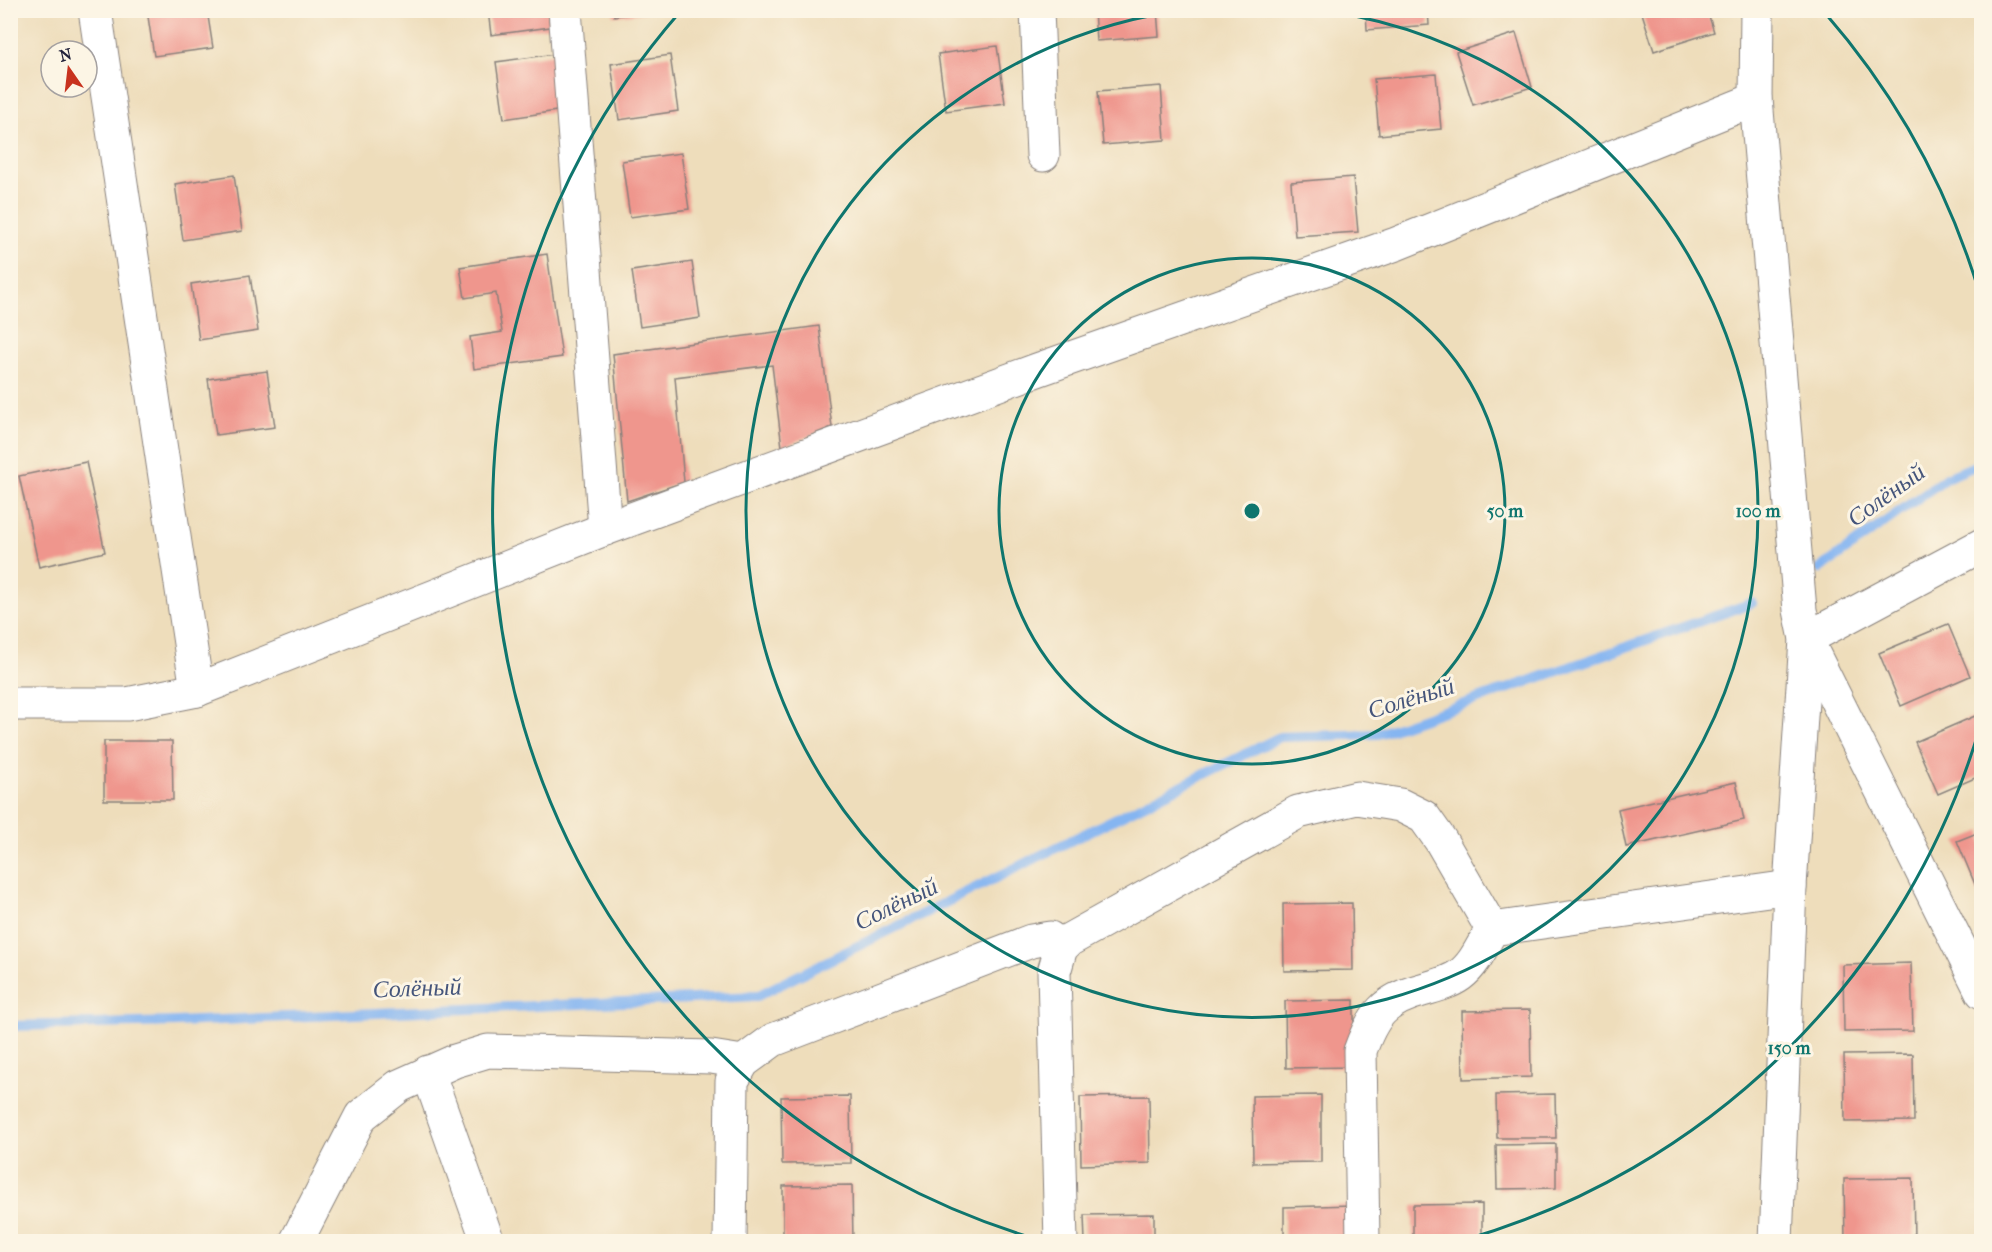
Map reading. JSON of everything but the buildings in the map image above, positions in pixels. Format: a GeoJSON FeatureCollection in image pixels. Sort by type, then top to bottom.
{"type":"FeatureCollection","features":[{"type":"Feature","properties":{"kind":"street"},"geometry":{"type":"LineString","coordinates":[[95,10],[197,690]]}},
{"type":"Feature","properties":{"kind":"street"},"geometry":{"type":"LineString","coordinates":[[565,10],[605,529]]}},
{"type":"Feature","properties":{"kind":"street"},"geometry":{"type":"LineString","coordinates":[[1037,10],[1043,155]]}},
{"type":"Feature","properties":{"kind":"street"},"geometry":{"type":"LineString","coordinates":[[1756,10],[1756,99],[1800,610],[1806,639],[1982,992]]}},
{"type":"Feature","properties":{"kind":"street"},"geometry":{"type":"LineString","coordinates":[[10,704],[127,704],[197,690],[605,529],[1048,366],[1396,244],[1756,99]]}},
{"type":"Feature","properties":{"kind":"street"},"geometry":{"type":"LineString","coordinates":[[1806,639],[1982,545]]}},
{"type":"Feature","properties":{"kind":"street"},"geometry":{"type":"LineString","coordinates":[[1776,1242],[1790,887],[1806,639]]}},
{"type":"Feature","properties":{"kind":"street"},"geometry":{"type":"LineString","coordinates":[[1061,1242],[1054,972],[1061,948],[1069,940],[1299,812],[1356,798],[1400,805],[1424,817],[1441,841],[1492,929]]}},
{"type":"Feature","properties":{"kind":"street"},"geometry":{"type":"LineString","coordinates":[[1492,929],[1790,887]]}},
{"type":"Feature","properties":{"kind":"street"},"geometry":{"type":"LineString","coordinates":[[1363,1242],[1360,1051],[1369,1026],[1386,1005],[1411,993],[1441,985],[1461,974],[1473,961],[1492,929]]}},
{"type":"Feature","properties":{"kind":"street"},"geometry":{"type":"LineString","coordinates":[[730,1242],[732,1081],[743,1062],[773,1040],[1031,940],[1050,938],[1061,948]]}},
{"type":"Feature","properties":{"kind":"street"},"geometry":{"type":"LineString","coordinates":[[296,1242],[361,1116],[399,1086],[428,1072],[488,1051],[711,1057],[743,1062]]}},
{"type":"Feature","properties":{"kind":"street"},"geometry":{"type":"LineString","coordinates":[[428,1072],[488,1242]]}},
{"type":"Feature","properties":{"kind":"waterway","name":"Солёный"},"geometry":{"type":"LineString","coordinates":[[1820,569],[1946,478],[1982,463]]}},
{"type":"Feature","properties":{"kind":"waterway","name":"Солёный"},"geometry":{"type":"LineString","coordinates":[[10,1026],[177,1022],[757,996],[1280,737],[1378,734],[1752,603]]}}]}
